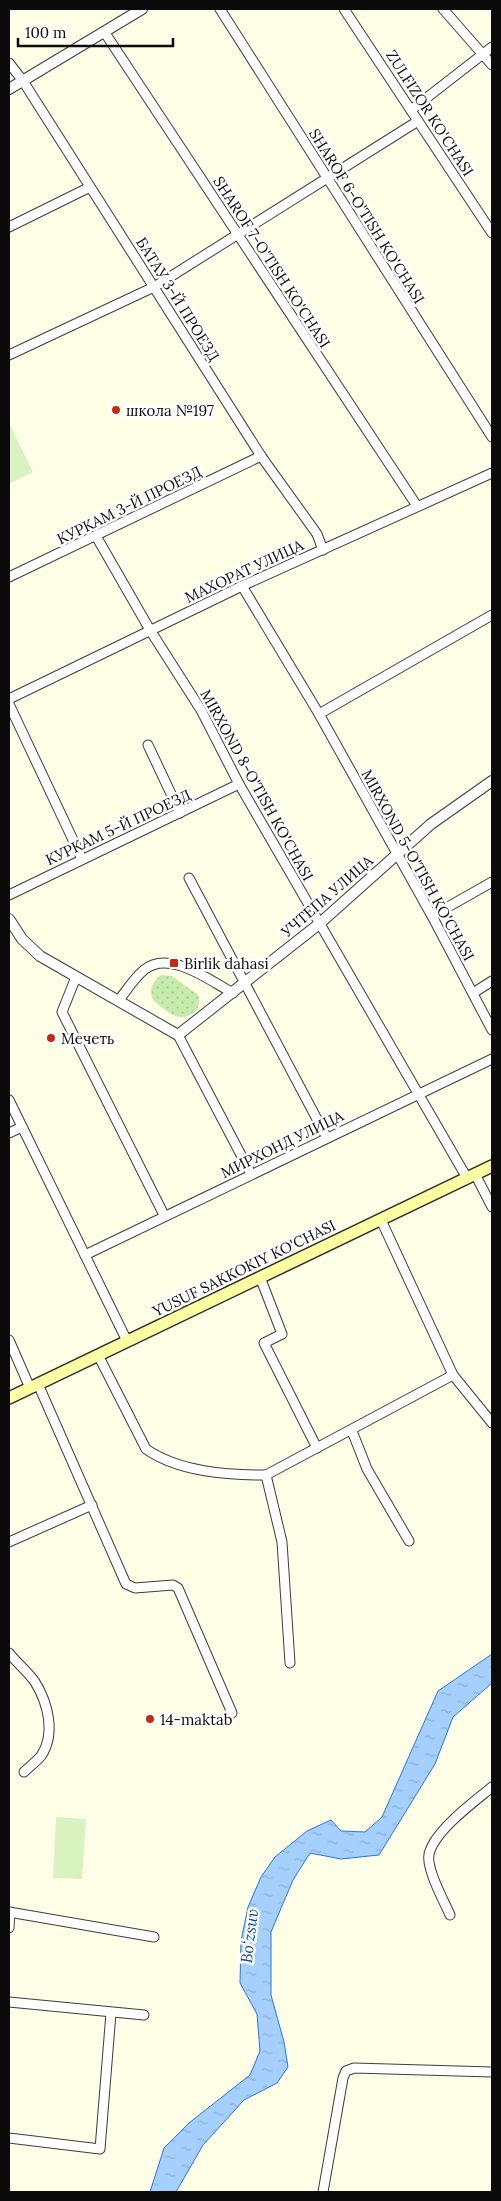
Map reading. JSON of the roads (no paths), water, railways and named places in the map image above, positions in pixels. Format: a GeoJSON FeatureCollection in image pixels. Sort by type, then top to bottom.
{"type":"FeatureCollection","features":[{"type":"Feature","properties":{"kind":"main road","name":"YUSUF SAKKOKIY KO'CHASI"},"geometry":{"type":"LineString","coordinates":[[9,1398],[492,1166]]}},
{"type":"Feature","properties":{"kind":"street"},"geometry":{"type":"LineString","coordinates":[[9,89],[142,9]]}},
{"type":"Feature","properties":{"kind":"street","name":"SHAROF 6-O'TISH KO'CHASI"},"geometry":{"type":"LineString","coordinates":[[220,9],[492,437]]}},
{"type":"Feature","properties":{"kind":"street","name":"ZULFIZOR KO'CHASI"},"geometry":{"type":"LineString","coordinates":[[344,9],[492,233]]}},
{"type":"Feature","properties":{"kind":"street"},"geometry":{"type":"LineString","coordinates":[[443,9],[492,65]]}},
{"type":"Feature","properties":{"kind":"street","name":"SHAROF 7-O'TISH KO'CHASI"},"geometry":{"type":"LineString","coordinates":[[105,33],[417,506]]}},
{"type":"Feature","properties":{"kind":"street"},"geometry":{"type":"LineString","coordinates":[[411,110],[492,47]]}},
{"type":"Feature","properties":{"kind":"street","name":"БАТАУ 3-Й ПРОЕЗД"},"geometry":{"type":"LineString","coordinates":[[9,63],[23,81],[261,456],[317,534],[323,550]]}},
{"type":"Feature","properties":{"kind":"street"},"geometry":{"type":"LineString","coordinates":[[9,355],[154,287],[418,121]]}},
{"type":"Feature","properties":{"kind":"street"},"geometry":{"type":"LineString","coordinates":[[9,227],[90,187]]}},
{"type":"Feature","properties":{"kind":"street","name":"КУРКАМ 3-Й ПРОЕЗД"},"geometry":{"type":"LineString","coordinates":[[9,577],[261,456]]}},
{"type":"Feature","properties":{"kind":"street","name":"МАХОРАТ УЛИЦА"},"geometry":{"type":"LineString","coordinates":[[9,699],[242,586],[492,473]]}},
{"type":"Feature","properties":{"kind":"street","name":"MIRXOND 8-O'TISH KO'CHASI"},"geometry":{"type":"LineString","coordinates":[[96,536],[150,630],[201,710],[238,784],[319,924],[419,1093],[492,1207]]}},
{"type":"Feature","properties":{"kind":"street","name":"MIRXOND 5-O'TISH KO'CHASI"},"geometry":{"type":"LineString","coordinates":[[242,586],[320,714],[397,856],[432,916],[492,1030]]}},
{"type":"Feature","properties":{"kind":"street"},"geometry":{"type":"LineString","coordinates":[[320,714],[492,615]]}},
{"type":"Feature","properties":{"kind":"street"},"geometry":{"type":"LineString","coordinates":[[9,704],[82,859]]}},
{"type":"Feature","properties":{"kind":"street"},"geometry":{"type":"LineString","coordinates":[[148,744],[180,813]]}},
{"type":"Feature","properties":{"kind":"street","name":"УЧТЕПА УЛИЦА"},"geometry":{"type":"LineString","coordinates":[[178,1034],[246,983],[319,924],[431,824],[492,781]]}},
{"type":"Feature","properties":{"kind":"street","name":"КУРКАМ 5-Й ПРОЕЗД"},"geometry":{"type":"LineString","coordinates":[[9,895],[238,784]]}},
{"type":"Feature","properties":{"kind":"street"},"geometry":{"type":"LineString","coordinates":[[189,878],[327,1138]]}},
{"type":"Feature","properties":{"kind":"street"},"geometry":{"type":"LineString","coordinates":[[432,916],[492,882]]}},
{"type":"Feature","properties":{"kind":"street"},"geometry":{"type":"LineString","coordinates":[[9,920],[30,948],[76,977],[178,1034],[251,1174]]}},
{"type":"Feature","properties":{"kind":"street"},"geometry":{"type":"LineString","coordinates":[[119,1000],[144,970],[162,962],[174,963],[233,993]]}},
{"type":"Feature","properties":{"kind":"street"},"geometry":{"type":"LineString","coordinates":[[76,977],[62,1012],[164,1215]]}},
{"type":"Feature","properties":{"kind":"street"},"geometry":{"type":"LineString","coordinates":[[473,993],[492,982]]}},
{"type":"Feature","properties":{"kind":"street","name":"МИРХОНД УЛИЦА"},"geometry":{"type":"LineString","coordinates":[[85,1255],[164,1215],[492,1059]]}},
{"type":"Feature","properties":{"kind":"street"},"geometry":{"type":"LineString","coordinates":[[9,1100],[128,1341]]}},
{"type":"Feature","properties":{"kind":"street"},"geometry":{"type":"LineString","coordinates":[[9,1133],[22,1127]]}},
{"type":"Feature","properties":{"kind":"street"},"geometry":{"type":"LineString","coordinates":[[381,1220],[454,1375],[492,1423]]}},
{"type":"Feature","properties":{"kind":"street"},"geometry":{"type":"LineString","coordinates":[[260,1277],[282,1334],[264,1343],[317,1448]]}},
{"type":"Feature","properties":{"kind":"street"},"geometry":{"type":"LineString","coordinates":[[9,1340],[34,1386],[92,1505],[126,1584],[135,1588],[173,1585],[178,1588],[232,1713]]}},
{"type":"Feature","properties":{"kind":"street"},"geometry":{"type":"LineString","coordinates":[[98,1356],[146,1449],[188,1467],[242,1474],[266,1474],[352,1431],[454,1375]]}},
{"type":"Feature","properties":{"kind":"street"},"geometry":{"type":"LineString","coordinates":[[352,1431],[367,1469],[409,1541]]}},
{"type":"Feature","properties":{"kind":"street"},"geometry":{"type":"LineString","coordinates":[[266,1474],[282,1542],[290,1663]]}},
{"type":"Feature","properties":{"kind":"street"},"geometry":{"type":"LineString","coordinates":[[9,1542],[92,1505]]}},
{"type":"Feature","properties":{"kind":"street"},"geometry":{"type":"LineString","coordinates":[[9,1653],[34,1681],[43,1699],[49,1725],[48,1742],[40,1756],[24,1772]]}},
{"type":"Feature","properties":{"kind":"street"},"geometry":{"type":"LineString","coordinates":[[450,1915],[435,1881],[429,1854],[436,1840],[456,1818],[492,1787]]}},
{"type":"Feature","properties":{"kind":"street"},"geometry":{"type":"LineString","coordinates":[[9,1928],[10,1912],[154,1937]]}},
{"type":"Feature","properties":{"kind":"street"},"geometry":{"type":"LineString","coordinates":[[9,2002],[144,2016]]}},
{"type":"Feature","properties":{"kind":"street"},"geometry":{"type":"LineString","coordinates":[[9,2138],[100,2149],[111,2012]]}},
{"type":"Feature","properties":{"kind":"street"},"geometry":{"type":"LineString","coordinates":[[323,2192],[343,2078],[346,2071],[354,2068],[492,2072]]}},
{"type":"Feature","properties":{"kind":"water","name":"Boʻzsuv"},"geometry":{"type":"Polygon","coordinates":[[[492,1654],[492,1683],[453,1717],[435,1764],[379,1855],[341,1859],[310,1853],[293,1880],[271,1932],[271,1995],[284,2042],[288,2067],[277,2083],[244,2100],[203,2145],[176,2192],[150,2192],[164,2148],[189,2123],[250,2075],[260,2051],[257,2014],[240,1983],[241,1941],[248,1907],[261,1877],[275,1857],[307,1831],[331,1820],[341,1831],[365,1832],[382,1817],[438,1691],[492,1654]]]}},
{"type":"Feature","properties":{"kind":"place","name":"школа №197"},"geometry":{"type":"Point","coordinates":[116,410]}},
{"type":"Feature","properties":{"kind":"place","name":"Birlik dahasi"},"geometry":{"type":"Point","coordinates":[174,963]}},
{"type":"Feature","properties":{"kind":"place","name":"Мечеть"},"geometry":{"type":"Point","coordinates":[51,1038]}},
{"type":"Feature","properties":{"kind":"place","name":"14-maktab"},"geometry":{"type":"Point","coordinates":[150,1719]}}]}
